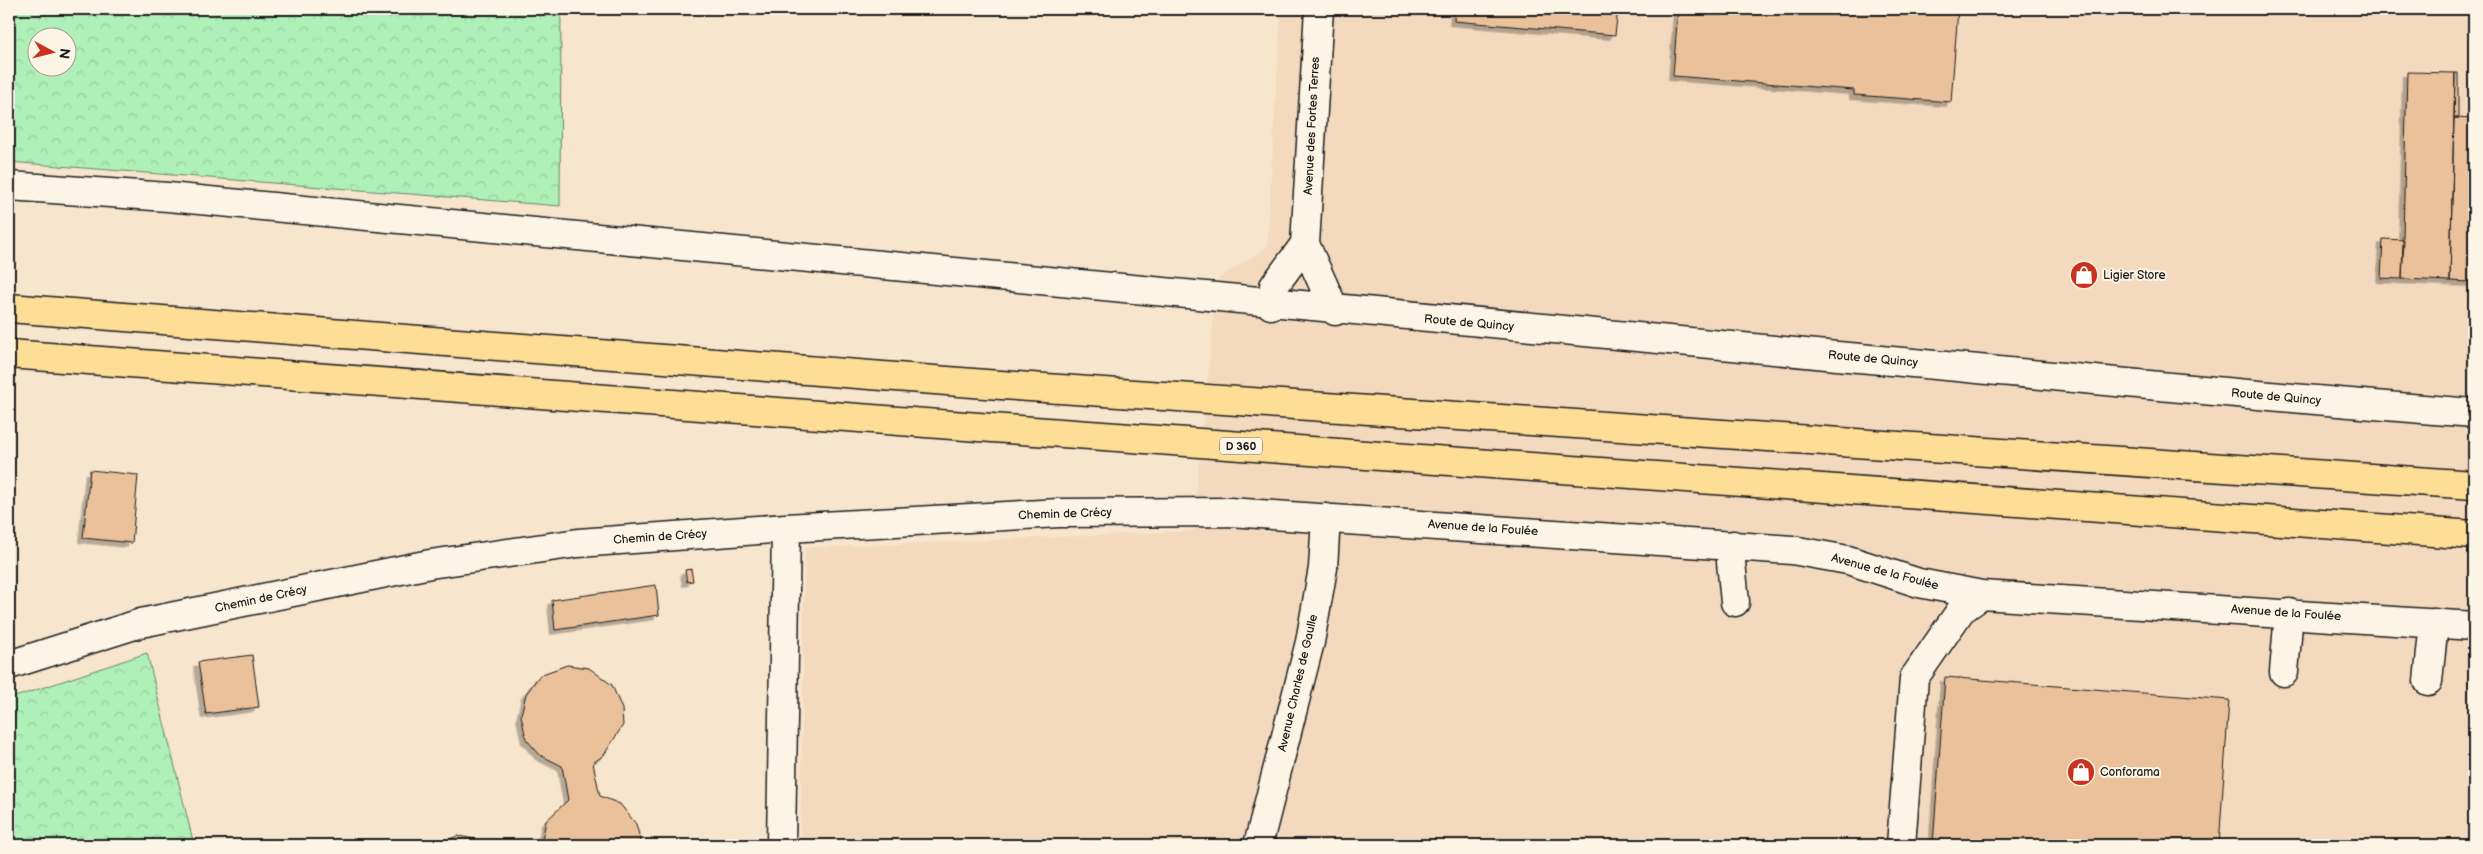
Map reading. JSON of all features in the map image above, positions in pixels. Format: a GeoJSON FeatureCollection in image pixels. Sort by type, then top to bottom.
{"type":"FeatureCollection","features":[{"type":"Feature","properties":{"kind":"highway"},"geometry":{"type":"LineString","coordinates":[[9,308],[986,384],[2474,485]]}},
{"type":"Feature","properties":{"kind":"highway","name":"D 360"},"geometry":{"type":"LineString","coordinates":[[9,354],[1002,429],[2474,535]]}},
{"type":"Feature","properties":{"kind":"street","name":"Avenue des Fortes Terres"},"geometry":{"type":"LineString","coordinates":[[1318,9],[1304,244],[1335,311]]}},
{"type":"Feature","properties":{"kind":"street","name":"Route de Quincy"},"geometry":{"type":"LineString","coordinates":[[9,186],[168,197],[1271,305],[2013,371],[2298,400],[2474,412]]}},
{"type":"Feature","properties":{"kind":"street"},"geometry":{"type":"LineString","coordinates":[[1271,305],[1274,286],[1304,244]]}},
{"type":"Feature","properties":{"kind":"street","name":"Chemin de Crécy"},"geometry":{"type":"LineString","coordinates":[[9,666],[141,623],[430,564],[578,543],[786,528],[1059,513],[1229,512],[1326,518]]}},
{"type":"Feature","properties":{"kind":"street","name":"Avenue de la Foulée"},"geometry":{"type":"LineString","coordinates":[[1326,518],[1792,550],[1848,560],[1919,583],[1982,595],[2474,626]]}},
{"type":"Feature","properties":{"kind":"street","name":"Avenue Charles de Gaulle"},"geometry":{"type":"LineString","coordinates":[[1258,845],[1310,642],[1323,568],[1326,518]]}},
{"type":"Feature","properties":{"kind":"street"},"geometry":{"type":"LineString","coordinates":[[781,845],[786,528]]}},
{"type":"Feature","properties":{"kind":"street"},"geometry":{"type":"LineString","coordinates":[[1733,545],[1731,562],[1735,602]]}},
{"type":"Feature","properties":{"kind":"street"},"geometry":{"type":"LineString","coordinates":[[1901,845],[1914,678],[1961,610],[1982,595]]}},
{"type":"Feature","properties":{"kind":"street"},"geometry":{"type":"LineString","coordinates":[[2284,672],[2289,613]]}},
{"type":"Feature","properties":{"kind":"street"},"geometry":{"type":"LineString","coordinates":[[2428,682],[2434,623]]}},
{"type":"Feature","properties":{"kind":"shaded area"},"geometry":{"type":"Polygon","coordinates":[[[1281,9],[2474,9],[2474,845],[800,845],[805,548],[1192,531],[1218,279],[1267,247],[1281,9]]]}},
{"type":"Feature","properties":{"kind":"green space"},"geometry":{"type":"Polygon","coordinates":[[[9,9],[561,9],[560,206],[9,162],[9,9]]]}},
{"type":"Feature","properties":{"kind":"green space"},"geometry":{"type":"Polygon","coordinates":[[[147,653],[194,845],[9,845],[9,699],[147,653]]]}},
{"type":"Feature","properties":{"kind":"building"},"geometry":{"type":"Polygon","coordinates":[[[1455,9],[1618,9],[1615,35],[1454,21],[1455,9]]]}},
{"type":"Feature","properties":{"kind":"building"},"geometry":{"type":"Polygon","coordinates":[[[1678,9],[1958,9],[1951,102],[1854,95],[1854,90],[1673,76],[1678,9]]]}},
{"type":"Feature","properties":{"kind":"building"},"geometry":{"type":"Polygon","coordinates":[[[2407,72],[2455,73],[2450,281],[2402,279],[2407,72]]]}},
{"type":"Feature","properties":{"kind":"building"},"geometry":{"type":"Polygon","coordinates":[[[2455,73],[2458,73],[2458,118],[2454,118],[2455,73]]]}},
{"type":"Feature","properties":{"kind":"building"},"geometry":{"type":"Polygon","coordinates":[[[2454,118],[2474,119],[2474,282],[2450,281],[2454,118]]]}},
{"type":"Feature","properties":{"kind":"building"},"geometry":{"type":"Polygon","coordinates":[[[2383,239],[2404,240],[2402,279],[2381,278],[2383,239]]]}},
{"type":"Feature","properties":{"kind":"building"},"geometry":{"type":"Polygon","coordinates":[[[90,470],[138,475],[132,543],[83,538],[90,470]]]}},
{"type":"Feature","properties":{"kind":"building"},"geometry":{"type":"Polygon","coordinates":[[[691,569],[693,581],[687,582],[685,570],[691,569]]]}},
{"type":"Feature","properties":{"kind":"building"},"geometry":{"type":"Polygon","coordinates":[[[656,585],[659,615],[555,630],[552,600],[656,585]]]}},
{"type":"Feature","properties":{"kind":"building"},"geometry":{"type":"Polygon","coordinates":[[[252,655],[259,707],[206,714],[198,662],[252,655]]]}},
{"type":"Feature","properties":{"kind":"building"},"geometry":{"type":"Polygon","coordinates":[[[567,665],[589,668],[612,685],[622,709],[623,725],[604,755],[593,763],[600,796],[620,804],[636,824],[642,845],[541,845],[546,821],[568,800],[562,766],[540,755],[526,739],[521,715],[526,694],[540,675],[567,665]]]}},
{"type":"Feature","properties":{"kind":"building","name":"Conforama"},"geometry":{"type":"Polygon","coordinates":[[[1945,677],[2229,700],[2219,845],[1933,845],[1945,677]]]}},
{"type":"Feature","properties":{"kind":"building"},"geometry":{"type":"Polygon","coordinates":[[[458,836],[480,840],[488,845],[431,845],[458,836]]]}},
{"type":"Feature","properties":{"kind":"place","name":"Ligier Store"},"geometry":{"type":"Point","coordinates":[2084,275]}},
{"type":"Feature","properties":{"kind":"place","name":"Conforama"},"geometry":{"type":"Point","coordinates":[2081,772]}}]}
